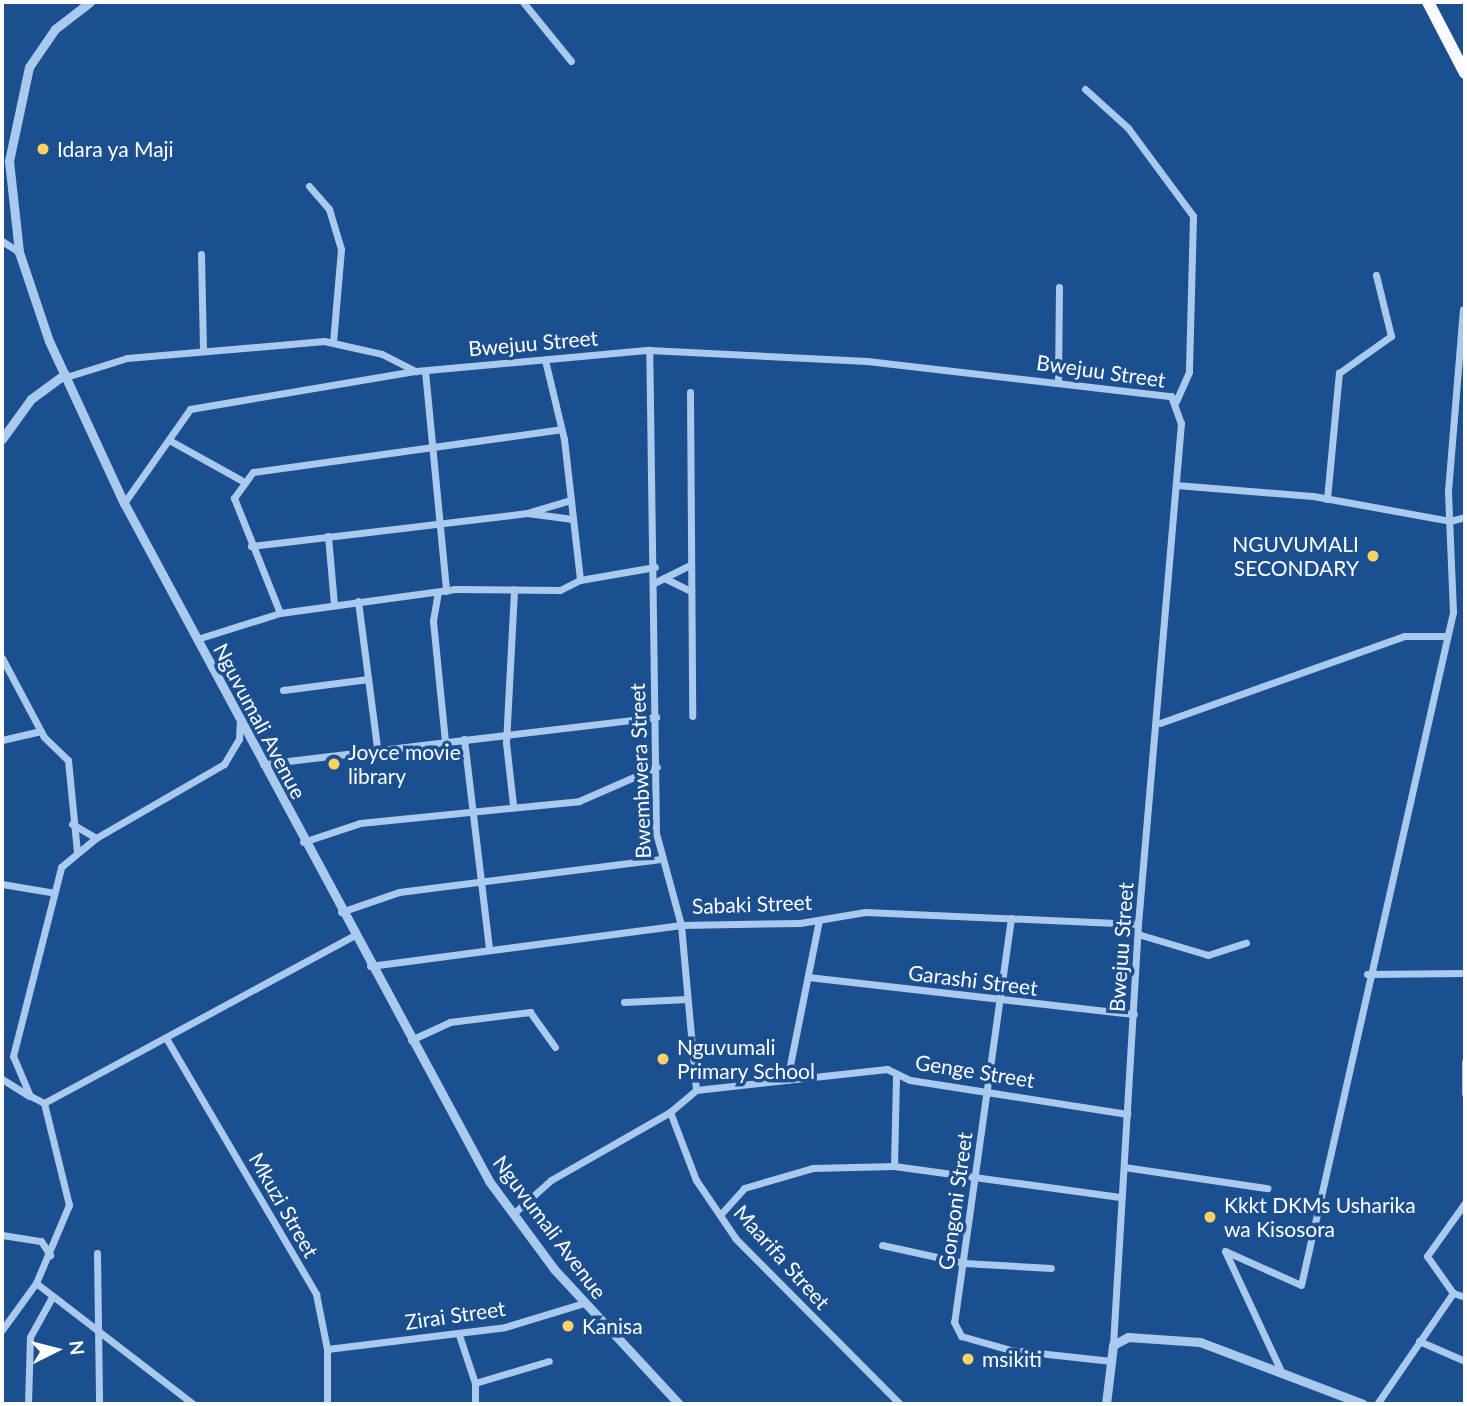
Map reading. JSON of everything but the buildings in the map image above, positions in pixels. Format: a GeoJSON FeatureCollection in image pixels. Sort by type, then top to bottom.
{"type":"FeatureCollection","features":[{"type":"Feature","properties":{"kind":"highway"},"geometry":{"type":"LineString","coordinates":[[1428,2],[1465,73]]}},
{"type":"Feature","properties":{"kind":"street","name":"Nguvumali Avenue"},"geometry":{"type":"LineString","coordinates":[[90,2],[48,38],[29,66],[16,108],[9,162],[19,252],[65,376],[124,503],[369,966],[410,1041],[513,1214],[583,1303],[679,1404]]}},
{"type":"Feature","properties":{"kind":"street"},"geometry":{"type":"LineString","coordinates":[[523,2],[572,61]]}},
{"type":"Feature","properties":{"kind":"street"},"geometry":{"type":"LineString","coordinates":[[1085,89],[1129,128],[1194,216],[1189,372],[1176,401]]}},
{"type":"Feature","properties":{"kind":"street"},"geometry":{"type":"LineString","coordinates":[[309,186],[329,209],[341,248],[342,292],[333,342]]}},
{"type":"Feature","properties":{"kind":"street"},"geometry":{"type":"LineString","coordinates":[[2,241],[19,252]]}},
{"type":"Feature","properties":{"kind":"street"},"geometry":{"type":"LineString","coordinates":[[201,254],[203,350]]}},
{"type":"Feature","properties":{"kind":"street"},"geometry":{"type":"LineString","coordinates":[[1327,499],[1339,373],[1391,336],[1376,275]]}},
{"type":"Feature","properties":{"kind":"street"},"geometry":{"type":"LineString","coordinates":[[1058,382],[1059,287]]}},
{"type":"Feature","properties":{"kind":"street"},"geometry":{"type":"LineString","coordinates":[[1280,1369],[1225,1251],[1301,1285],[1367,974],[1447,636],[1454,588],[1450,521],[1450,428],[1463,310]]}},
{"type":"Feature","properties":{"kind":"street","name":"Bwejuu Street"},"geometry":{"type":"LineString","coordinates":[[65,376],[127,358],[333,342],[382,354],[416,371],[649,350],[867,361],[1164,393],[1176,401],[1181,423],[1177,485],[1160,723],[1138,924],[1141,935],[1120,1197],[1113,1345],[1106,1404]]}},
{"type":"Feature","properties":{"kind":"street","name":"Bwembwera Street"},"geometry":{"type":"LineString","coordinates":[[649,350],[659,859],[681,925],[696,1090]]}},
{"type":"Feature","properties":{"kind":"street"},"geometry":{"type":"LineString","coordinates":[[545,360],[561,429],[580,580]]}},
{"type":"Feature","properties":{"kind":"street"},"geometry":{"type":"LineString","coordinates":[[124,503],[169,439],[179,416],[204,403],[416,371]]}},
{"type":"Feature","properties":{"kind":"street"},"geometry":{"type":"LineString","coordinates":[[425,371],[440,522],[442,591],[433,621],[445,741]]}},
{"type":"Feature","properties":{"kind":"street"},"geometry":{"type":"LineString","coordinates":[[2,439],[31,399],[65,376]]}},
{"type":"Feature","properties":{"kind":"street"},"geometry":{"type":"LineString","coordinates":[[690,392],[692,716]]}},
{"type":"Feature","properties":{"kind":"street"},"geometry":{"type":"LineString","coordinates":[[279,613],[234,498],[242,480],[253,472],[561,429]]}},
{"type":"Feature","properties":{"kind":"street"},"geometry":{"type":"LineString","coordinates":[[169,439],[242,480]]}},
{"type":"Feature","properties":{"kind":"street"},"geometry":{"type":"LineString","coordinates":[[1177,485],[1327,499],[1450,521],[1465,517]]}},
{"type":"Feature","properties":{"kind":"street"},"geometry":{"type":"LineString","coordinates":[[251,546],[527,513],[572,500]]}},
{"type":"Feature","properties":{"kind":"street"},"geometry":{"type":"LineString","coordinates":[[527,513],[573,519]]}},
{"type":"Feature","properties":{"kind":"street"},"geometry":{"type":"LineString","coordinates":[[328,536],[334,605]]}},
{"type":"Feature","properties":{"kind":"street"},"geometry":{"type":"LineString","coordinates":[[654,583],[690,565]]}},
{"type":"Feature","properties":{"kind":"street"},"geometry":{"type":"LineString","coordinates":[[197,639],[279,613],[442,591],[560,590],[580,580],[655,567]]}},
{"type":"Feature","properties":{"kind":"street"},"geometry":{"type":"LineString","coordinates":[[664,578],[691,591]]}},
{"type":"Feature","properties":{"kind":"street"},"geometry":{"type":"LineString","coordinates":[[513,805],[509,732],[514,589]]}},
{"type":"Feature","properties":{"kind":"street"},"geometry":{"type":"LineString","coordinates":[[358,601],[377,748]]}},
{"type":"Feature","properties":{"kind":"street"},"geometry":{"type":"LineString","coordinates":[[1160,723],[1404,636],[1447,636]]}},
{"type":"Feature","properties":{"kind":"street"},"geometry":{"type":"LineString","coordinates":[[2,658],[41,731],[68,760],[72,824],[77,851]]}},
{"type":"Feature","properties":{"kind":"street"},"geometry":{"type":"LineString","coordinates":[[283,690],[368,678]]}},
{"type":"Feature","properties":{"kind":"street"},"geometry":{"type":"LineString","coordinates":[[263,764],[509,732],[656,717]]}},
{"type":"Feature","properties":{"kind":"street"},"geometry":{"type":"LineString","coordinates":[[30,1096],[13,1056],[50,892],[77,851],[224,764],[233,756],[240,721]]}},
{"type":"Feature","properties":{"kind":"street"},"geometry":{"type":"LineString","coordinates":[[2,740],[41,731]]}},
{"type":"Feature","properties":{"kind":"street"},"geometry":{"type":"LineString","coordinates":[[464,739],[476,811],[480,880],[489,949]]}},
{"type":"Feature","properties":{"kind":"street"},"geometry":{"type":"LineString","coordinates":[[303,842],[360,823],[513,805],[579,801],[657,767]]}},
{"type":"Feature","properties":{"kind":"street"},"geometry":{"type":"LineString","coordinates":[[72,824],[96,838]]}},
{"type":"Feature","properties":{"kind":"street"},"geometry":{"type":"LineString","coordinates":[[341,912],[399,892],[659,859]]}},
{"type":"Feature","properties":{"kind":"street"},"geometry":{"type":"LineString","coordinates":[[2,884],[50,892]]}},
{"type":"Feature","properties":{"kind":"street","name":"Sabaki Street"},"geometry":{"type":"LineString","coordinates":[[369,966],[681,925],[818,920],[865,912],[1138,924]]}},
{"type":"Feature","properties":{"kind":"street","name":"Gongoni Street"},"geometry":{"type":"LineString","coordinates":[[1011,918],[987,1089],[978,1179],[954,1322],[961,1336],[1010,1350],[1111,1361]]}},
{"type":"Feature","properties":{"kind":"street"},"geometry":{"type":"LineString","coordinates":[[788,1075],[818,920]]}},
{"type":"Feature","properties":{"kind":"street"},"geometry":{"type":"LineString","coordinates":[[1141,935],[1208,956],[1245,943]]}},
{"type":"Feature","properties":{"kind":"street"},"geometry":{"type":"LineString","coordinates":[[44,1103],[353,936]]}},
{"type":"Feature","properties":{"kind":"street"},"geometry":{"type":"LineString","coordinates":[[1367,974],[1465,974]]}},
{"type":"Feature","properties":{"kind":"street","name":"Garashi Street"},"geometry":{"type":"LineString","coordinates":[[808,977],[999,1003],[1134,1014]]}},
{"type":"Feature","properties":{"kind":"street"},"geometry":{"type":"LineString","coordinates":[[624,1002],[687,999]]}},
{"type":"Feature","properties":{"kind":"street"},"geometry":{"type":"LineString","coordinates":[[410,1041],[450,1022],[530,1012],[555,1047]]}},
{"type":"Feature","properties":{"kind":"street","name":"Mkuzi Street"},"geometry":{"type":"LineString","coordinates":[[166,1038],[316,1294],[327,1349],[327,1404]]}},
{"type":"Feature","properties":{"kind":"street"},"geometry":{"type":"LineString","coordinates":[[1465,1066],[1465,1093]]}},
{"type":"Feature","properties":{"kind":"street","name":"Genge Street"},"geometry":{"type":"LineString","coordinates":[[696,1090],[788,1075],[875,1068],[896,1075],[1126,1114]]}},
{"type":"Feature","properties":{"kind":"street"},"geometry":{"type":"LineString","coordinates":[[894,1166],[896,1075]]}},
{"type":"Feature","properties":{"kind":"street"},"geometry":{"type":"LineString","coordinates":[[2,1080],[44,1103],[69,1205],[36,1283],[2,1330]]}},
{"type":"Feature","properties":{"kind":"street"},"geometry":{"type":"LineString","coordinates":[[513,1214],[551,1180],[670,1112],[696,1090]]}},
{"type":"Feature","properties":{"kind":"street","name":"Maarifa Street"},"geometry":{"type":"LineString","coordinates":[[670,1112],[696,1180],[720,1215],[900,1404]]}},
{"type":"Feature","properties":{"kind":"street"},"geometry":{"type":"LineString","coordinates":[[720,1215],[744,1188],[804,1170],[894,1166],[1120,1197]]}},
{"type":"Feature","properties":{"kind":"street"},"geometry":{"type":"LineString","coordinates":[[1124,1167],[1267,1188]]}},
{"type":"Feature","properties":{"kind":"street"},"geometry":{"type":"LineString","coordinates":[[1465,1203],[1427,1256],[1453,1293],[1465,1297]]}},
{"type":"Feature","properties":{"kind":"street"},"geometry":{"type":"LineString","coordinates":[[2,1235],[41,1241],[50,1255]]}},
{"type":"Feature","properties":{"kind":"street"},"geometry":{"type":"LineString","coordinates":[[882,1245],[964,1263],[1051,1269]]}},
{"type":"Feature","properties":{"kind":"street"},"geometry":{"type":"LineString","coordinates":[[97,1253],[95,1330],[99,1404]]}},
{"type":"Feature","properties":{"kind":"street"},"geometry":{"type":"LineString","coordinates":[[36,1283],[194,1404]]}},
{"type":"Feature","properties":{"kind":"street"},"geometry":{"type":"LineString","coordinates":[[1377,1404],[1453,1293]]}},
{"type":"Feature","properties":{"kind":"street"},"geometry":{"type":"LineString","coordinates":[[28,1404],[30,1337],[52,1297]]}},
{"type":"Feature","properties":{"kind":"street","name":"Zirai Street"},"geometry":{"type":"LineString","coordinates":[[327,1349],[459,1335],[560,1315],[583,1303]]}},
{"type":"Feature","properties":{"kind":"street"},"geometry":{"type":"LineString","coordinates":[[459,1335],[475,1383],[475,1404]]}},
{"type":"Feature","properties":{"kind":"street"},"geometry":{"type":"LineString","coordinates":[[1113,1345],[1128,1337],[1200,1342],[1280,1369],[1363,1404]]}},
{"type":"Feature","properties":{"kind":"street"},"geometry":{"type":"LineString","coordinates":[[1419,1341],[1465,1361]]}},
{"type":"Feature","properties":{"kind":"street"},"geometry":{"type":"LineString","coordinates":[[475,1383],[549,1361]]}},
{"type":"Feature","properties":{"kind":"place","name":"Idara ya Maji"},"geometry":{"type":"Point","coordinates":[43,149]}},
{"type":"Feature","properties":{"kind":"place","name":"NGUVUMALI SECONDARY"},"geometry":{"type":"Point","coordinates":[1373,556]}},
{"type":"Feature","properties":{"kind":"place","name":"Joyce movie library"},"geometry":{"type":"Point","coordinates":[334,764]}},
{"type":"Feature","properties":{"kind":"place","name":"Nguvumali Primary School"},"geometry":{"type":"Point","coordinates":[663,1059]}},
{"type":"Feature","properties":{"kind":"place","name":"Kkkt DKMs Usharika wa Kisosora"},"geometry":{"type":"Point","coordinates":[1210,1217]}},
{"type":"Feature","properties":{"kind":"place","name":"Kanisa"},"geometry":{"type":"Point","coordinates":[568,1326]}},
{"type":"Feature","properties":{"kind":"place","name":"msikiti"},"geometry":{"type":"Point","coordinates":[968,1359]}}]}
